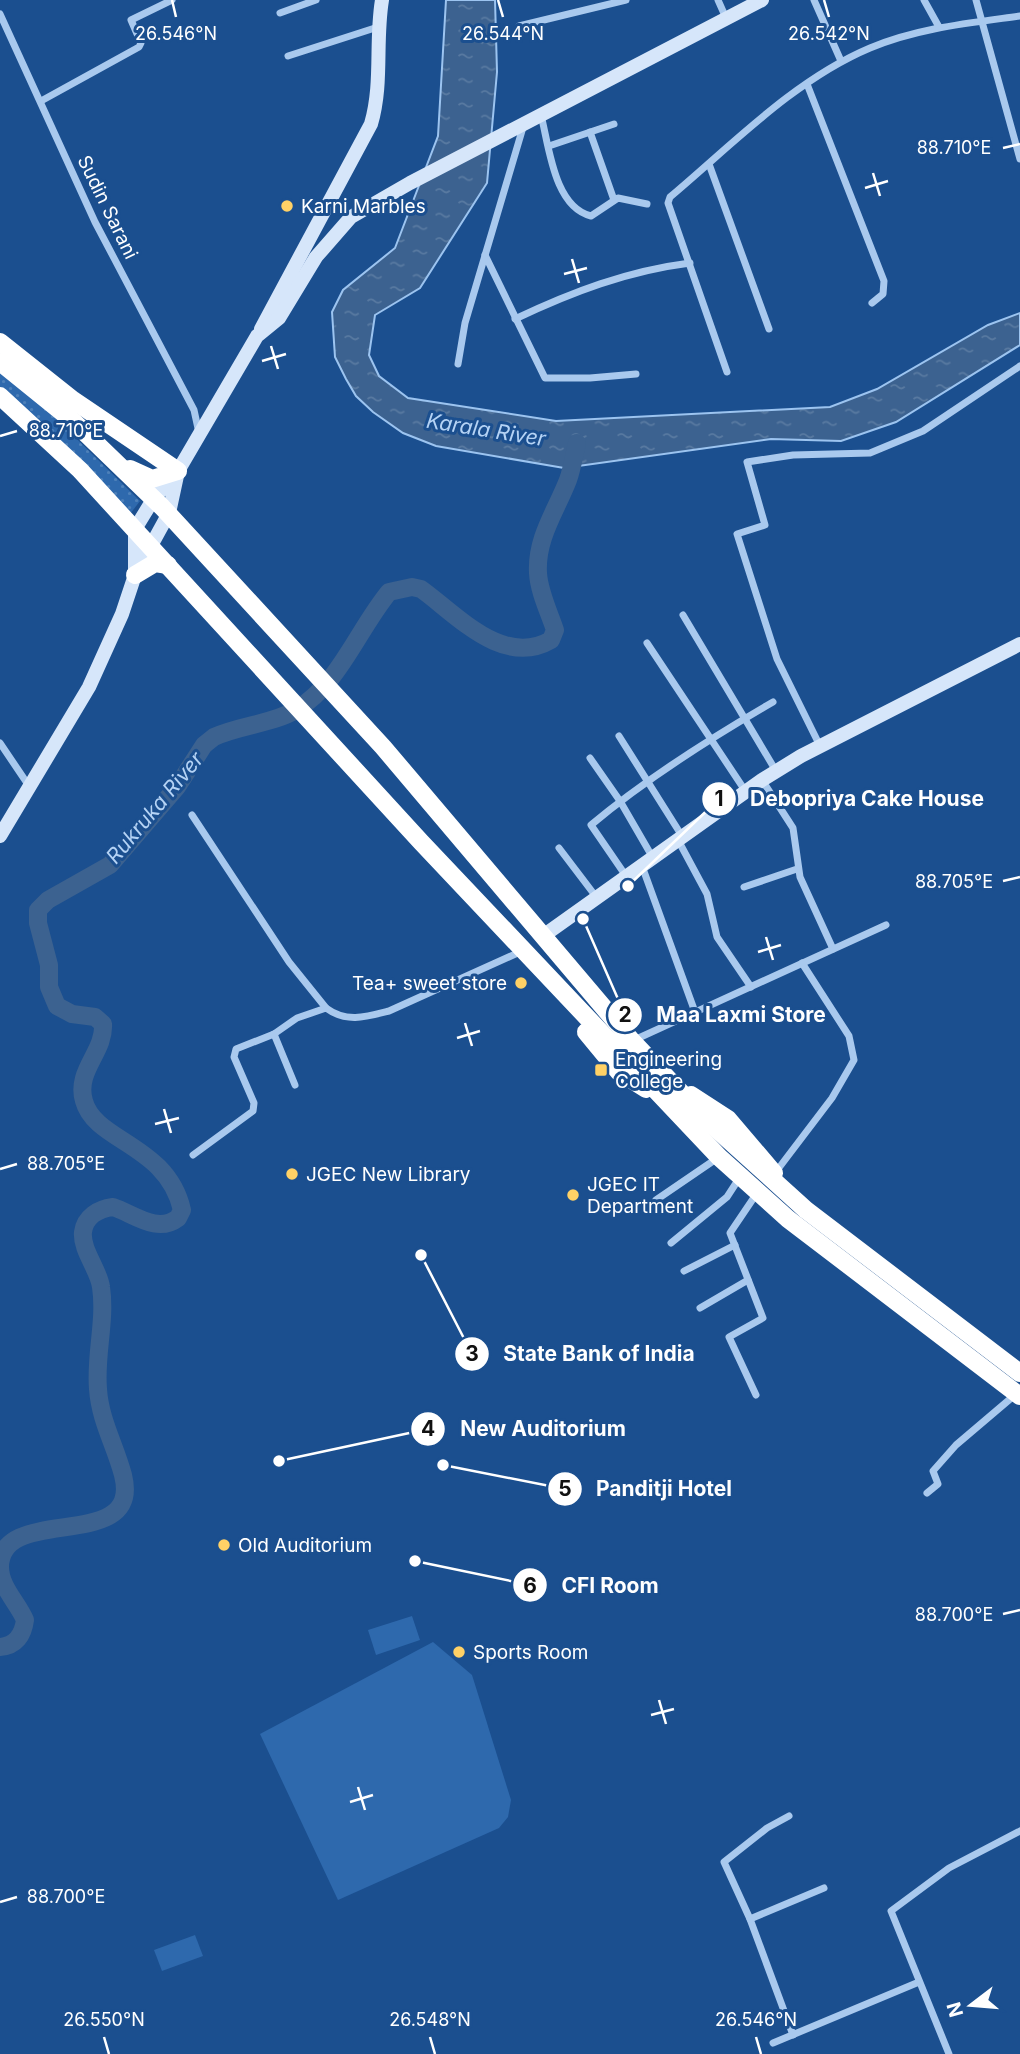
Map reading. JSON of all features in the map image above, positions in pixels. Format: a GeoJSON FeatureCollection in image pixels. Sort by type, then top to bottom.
{"type":"FeatureCollection","features":[{"type":"Feature","properties":{"kind":"highway"},"geometry":{"type":"LineString","coordinates":[[0,342],[73,400],[178,471]]}},
{"type":"Feature","properties":{"kind":"highway"},"geometry":{"type":"LineString","coordinates":[[0,362],[118,462],[169,513],[362,724],[632,1041],[719,1157],[757,1193],[1018,1395]]}},
{"type":"Feature","properties":{"kind":"highway"},"geometry":{"type":"LineString","coordinates":[[0,396],[80,470],[565,995],[668,1092],[796,1201],[1020,1373]]}},
{"type":"Feature","properties":{"kind":"highway"},"geometry":{"type":"LineString","coordinates":[[118,462],[152,479],[178,471]]}},
{"type":"Feature","properties":{"kind":"highway"},"geometry":{"type":"LineString","coordinates":[[135,575],[155,563],[168,565]]}},
{"type":"Feature","properties":{"kind":"highway"},"geometry":{"type":"LineString","coordinates":[[523,951],[543,936]]}},
{"type":"Feature","properties":{"kind":"highway"},"geometry":{"type":"LineString","coordinates":[[668,1092],[705,1102],[728,1119],[796,1201]]}},
{"type":"Feature","properties":{"kind":"main road"},"geometry":{"type":"LineString","coordinates":[[135,575],[135,529],[154,499],[178,471],[257,336],[371,124],[379,89],[378,27],[382,0]]}},
{"type":"Feature","properties":{"kind":"main road"},"geometry":{"type":"LineString","coordinates":[[257,336],[279,318],[316,257],[351,217],[410,183],[762,0]]}},
{"type":"Feature","properties":{"kind":"main road"},"geometry":{"type":"LineString","coordinates":[[0,836],[89,687],[122,614],[135,575],[169,513],[178,471]]}},
{"type":"Feature","properties":{"kind":"main road"},"geometry":{"type":"LineString","coordinates":[[543,936],[762,780],[820,746],[1020,645]]}},
{"type":"Feature","properties":{"kind":"street"},"geometry":{"type":"LineString","coordinates":[[41,101],[139,47],[141,43],[131,20],[172,0]]}},
{"type":"Feature","properties":{"kind":"street"},"geometry":{"type":"LineString","coordinates":[[279,13],[316,0]]}},
{"type":"Feature","properties":{"kind":"street"},"geometry":{"type":"LineString","coordinates":[[519,26],[626,0]]}},
{"type":"Feature","properties":{"kind":"street"},"geometry":{"type":"LineString","coordinates":[[718,0],[726,18]]}},
{"type":"Feature","properties":{"kind":"street"},"geometry":{"type":"LineString","coordinates":[[814,0],[841,61]]}},
{"type":"Feature","properties":{"kind":"street"},"geometry":{"type":"LineString","coordinates":[[924,0],[939,27]]}},
{"type":"Feature","properties":{"kind":"street"},"geometry":{"type":"LineString","coordinates":[[976,0],[1020,159]]}},
{"type":"Feature","properties":{"kind":"street","name":"Sudin Sarani"},"geometry":{"type":"LineString","coordinates":[[0,14],[96,222],[194,410],[199,434]]}},
{"type":"Feature","properties":{"kind":"street"},"geometry":{"type":"LineString","coordinates":[[727,372],[668,201],[807,84],[841,61],[872,47],[939,27],[1020,16]]}},
{"type":"Feature","properties":{"kind":"street"},"geometry":{"type":"LineString","coordinates":[[288,56],[378,27]]}},
{"type":"Feature","properties":{"kind":"street"},"geometry":{"type":"LineString","coordinates":[[807,84],[884,281],[883,293],[872,303]]}},
{"type":"Feature","properties":{"kind":"street"},"geometry":{"type":"LineString","coordinates":[[541,115],[561,186],[578,209],[591,216],[614,200],[623,198],[648,204]]}},
{"type":"Feature","properties":{"kind":"street"},"geometry":{"type":"LineString","coordinates":[[458,364],[465,323],[524,123]]}},
{"type":"Feature","properties":{"kind":"street"},"geometry":{"type":"LineString","coordinates":[[549,146],[614,124]]}},
{"type":"Feature","properties":{"kind":"street"},"geometry":{"type":"LineString","coordinates":[[590,132],[614,200]]}},
{"type":"Feature","properties":{"kind":"street"},"geometry":{"type":"LineString","coordinates":[[709,164],[769,329]]}},
{"type":"Feature","properties":{"kind":"street"},"geometry":{"type":"LineString","coordinates":[[485,256],[542,374],[548,380],[636,374]]}},
{"type":"Feature","properties":{"kind":"street"},"geometry":{"type":"LineString","coordinates":[[515,319],[603,281],[635,272],[690,263]]}},
{"type":"Feature","properties":{"kind":"street"},"geometry":{"type":"LineString","coordinates":[[820,746],[777,659],[737,534],[765,524],[747,462],[793,455],[870,453],[923,431],[1020,366]]}},
{"type":"Feature","properties":{"kind":"street"},"geometry":{"type":"LineString","coordinates":[[194,410],[212,411]]}},
{"type":"Feature","properties":{"kind":"street"},"geometry":{"type":"LineString","coordinates":[[683,615],[776,772]]}},
{"type":"Feature","properties":{"kind":"street"},"geometry":{"type":"LineString","coordinates":[[647,643],[746,792]]}},
{"type":"Feature","properties":{"kind":"street"},"geometry":{"type":"LineString","coordinates":[[627,877],[591,825],[620,801],[711,738],[773,702]]}},
{"type":"Feature","properties":{"kind":"street"},"geometry":{"type":"LineString","coordinates":[[619,736],[681,839],[707,894],[717,937],[751,987]]}},
{"type":"Feature","properties":{"kind":"street"},"geometry":{"type":"LineString","coordinates":[[0,743],[29,786]]}},
{"type":"Feature","properties":{"kind":"street"},"geometry":{"type":"LineString","coordinates":[[590,758],[620,801],[648,862],[695,1012]]}},
{"type":"Feature","properties":{"kind":"street"},"geometry":{"type":"LineString","coordinates":[[762,780],[796,835],[797,869],[833,949]]}},
{"type":"Feature","properties":{"kind":"street"},"geometry":{"type":"LineString","coordinates":[[192,815],[289,962],[326,1008],[341,1017],[370,1016],[389,1011],[523,951]]}},
{"type":"Feature","properties":{"kind":"street"},"geometry":{"type":"LineString","coordinates":[[559,848],[597,898]]}},
{"type":"Feature","properties":{"kind":"street"},"geometry":{"type":"LineString","coordinates":[[744,887],[797,869]]}},
{"type":"Feature","properties":{"kind":"street"},"geometry":{"type":"LineString","coordinates":[[632,1041],[886,925]]}},
{"type":"Feature","properties":{"kind":"street"},"geometry":{"type":"LineString","coordinates":[[775,1174],[837,1091],[854,1060],[852,1043],[802,963]]}},
{"type":"Feature","properties":{"kind":"street"},"geometry":{"type":"LineString","coordinates":[[193,1155],[253,1111],[254,1103],[234,1053],[236,1049],[274,1034],[297,1018],[326,1008]]}},
{"type":"Feature","properties":{"kind":"street"},"geometry":{"type":"LineString","coordinates":[[274,1034],[295,1085]]}},
{"type":"Feature","properties":{"kind":"street"},"geometry":{"type":"LineString","coordinates":[[656,1200],[719,1157]]}},
{"type":"Feature","properties":{"kind":"street"},"geometry":{"type":"LineString","coordinates":[[671,1243],[727,1197],[740,1177]]}},
{"type":"Feature","properties":{"kind":"street"},"geometry":{"type":"LineString","coordinates":[[756,1395],[729,1337],[763,1318],[730,1233],[757,1193]]}},
{"type":"Feature","properties":{"kind":"street"},"geometry":{"type":"LineString","coordinates":[[684,1272],[735,1245]]}},
{"type":"Feature","properties":{"kind":"street"},"geometry":{"type":"LineString","coordinates":[[700,1308],[748,1280]]}},
{"type":"Feature","properties":{"kind":"street"},"geometry":{"type":"LineString","coordinates":[[927,1493],[938,1484],[933,1471],[956,1445],[1018,1395]]}},
{"type":"Feature","properties":{"kind":"street"},"geometry":{"type":"LineString","coordinates":[[789,1816],[766,1828],[724,1862],[750,1919],[793,2035]]}},
{"type":"Feature","properties":{"kind":"street"},"geometry":{"type":"LineString","coordinates":[[949,2054],[891,1911],[949,1868],[1020,1830]]}},
{"type":"Feature","properties":{"kind":"street"},"geometry":{"type":"LineString","coordinates":[[750,1919],[824,1888]]}},
{"type":"Feature","properties":{"kind":"street"},"geometry":{"type":"LineString","coordinates":[[774,2043],[919,1982]]}},
{"type":"Feature","properties":{"kind":"shaded area"},"geometry":{"type":"Polygon","coordinates":[[[0,370],[32,395],[140,501],[130,514],[0,390],[0,370]]]}},
{"type":"Feature","properties":{"kind":"shaded area"},"geometry":{"type":"Polygon","coordinates":[[[412,1616],[420,1640],[376,1655],[368,1630],[412,1616]]]}},
{"type":"Feature","properties":{"kind":"shaded area"},"geometry":{"type":"Polygon","coordinates":[[[433,1642],[472,1675],[511,1800],[508,1817],[499,1828],[338,1900],[260,1734],[433,1642]]]}},
{"type":"Feature","properties":{"kind":"shaded area"},"geometry":{"type":"Polygon","coordinates":[[[195,1935],[203,1956],[162,1971],[154,1950],[195,1935]]]}},
{"type":"Feature","properties":{"kind":"water","name":"Karala River"},"geometry":{"type":"Polygon","coordinates":[[[446,0],[495,0],[497,72],[487,183],[420,288],[375,315],[369,355],[379,376],[408,398],[556,421],[830,407],[877,389],[988,325],[1020,313],[1020,345],[896,422],[841,441],[771,439],[564,468],[436,446],[403,433],[356,396],[346,379],[335,357],[332,312],[343,290],[395,248],[438,136],[446,0]]]}},
{"type":"Feature","properties":{"kind":"waterway","name":"Rukruka River"},"geometry":{"type":"LineString","coordinates":[[0,1647],[18,1639],[25,1620],[1,1574],[0,1567],[6,1548],[22,1536],[93,1522],[112,1514],[123,1499],[123,1475],[99,1400],[97,1376],[102,1300],[100,1280],[83,1239],[86,1222],[93,1215],[113,1207],[145,1221],[162,1224],[178,1218],[182,1210],[174,1188],[162,1171],[147,1157],[102,1126],[91,1115],[84,1101],[83,1080],[100,1044],[103,1024],[95,1017],[72,1014],[57,1006],[49,987],[49,965],[38,923],[38,910],[48,900],[110,865],[177,787],[204,745],[214,737],[287,715],[311,699],[336,671],[389,592],[412,587],[421,589],[465,624],[498,643],[533,647],[551,640],[555,630],[540,587],[538,560],[543,536],[569,476],[577,443]]}},
{"type":"Feature","properties":{"kind":"place","name":"Karni Marbles"},"geometry":{"type":"Point","coordinates":[287,206]}},
{"type":"Feature","properties":{"kind":"place","name":"Debopriya Cake House"},"geometry":{"type":"Point","coordinates":[628,886]}},
{"type":"Feature","properties":{"kind":"place","name":"Maa Laxmi Store"},"geometry":{"type":"Point","coordinates":[583,919]}},
{"type":"Feature","properties":{"kind":"place","name":"Tea+ sweet store"},"geometry":{"type":"Point","coordinates":[521,983]}},
{"type":"Feature","properties":{"kind":"place","name":"Engineering College"},"geometry":{"type":"Point","coordinates":[601,1070]}},
{"type":"Feature","properties":{"kind":"place","name":"JGEC New Library"},"geometry":{"type":"Point","coordinates":[292,1174]}},
{"type":"Feature","properties":{"kind":"place","name":"JGEC IT Department"},"geometry":{"type":"Point","coordinates":[573,1195]}},
{"type":"Feature","properties":{"kind":"place","name":"State Bank of India"},"geometry":{"type":"Point","coordinates":[421,1255]}},
{"type":"Feature","properties":{"kind":"place","name":"New Auditorium"},"geometry":{"type":"Point","coordinates":[279,1461]}},
{"type":"Feature","properties":{"kind":"place","name":"Panditji Hotel"},"geometry":{"type":"Point","coordinates":[443,1465]}},
{"type":"Feature","properties":{"kind":"place","name":"Old Auditorium"},"geometry":{"type":"Point","coordinates":[224,1545]}},
{"type":"Feature","properties":{"kind":"place","name":"CFI Room"},"geometry":{"type":"Point","coordinates":[415,1561]}},
{"type":"Feature","properties":{"kind":"place","name":"Sports Room"},"geometry":{"type":"Point","coordinates":[459,1652]}}]}
